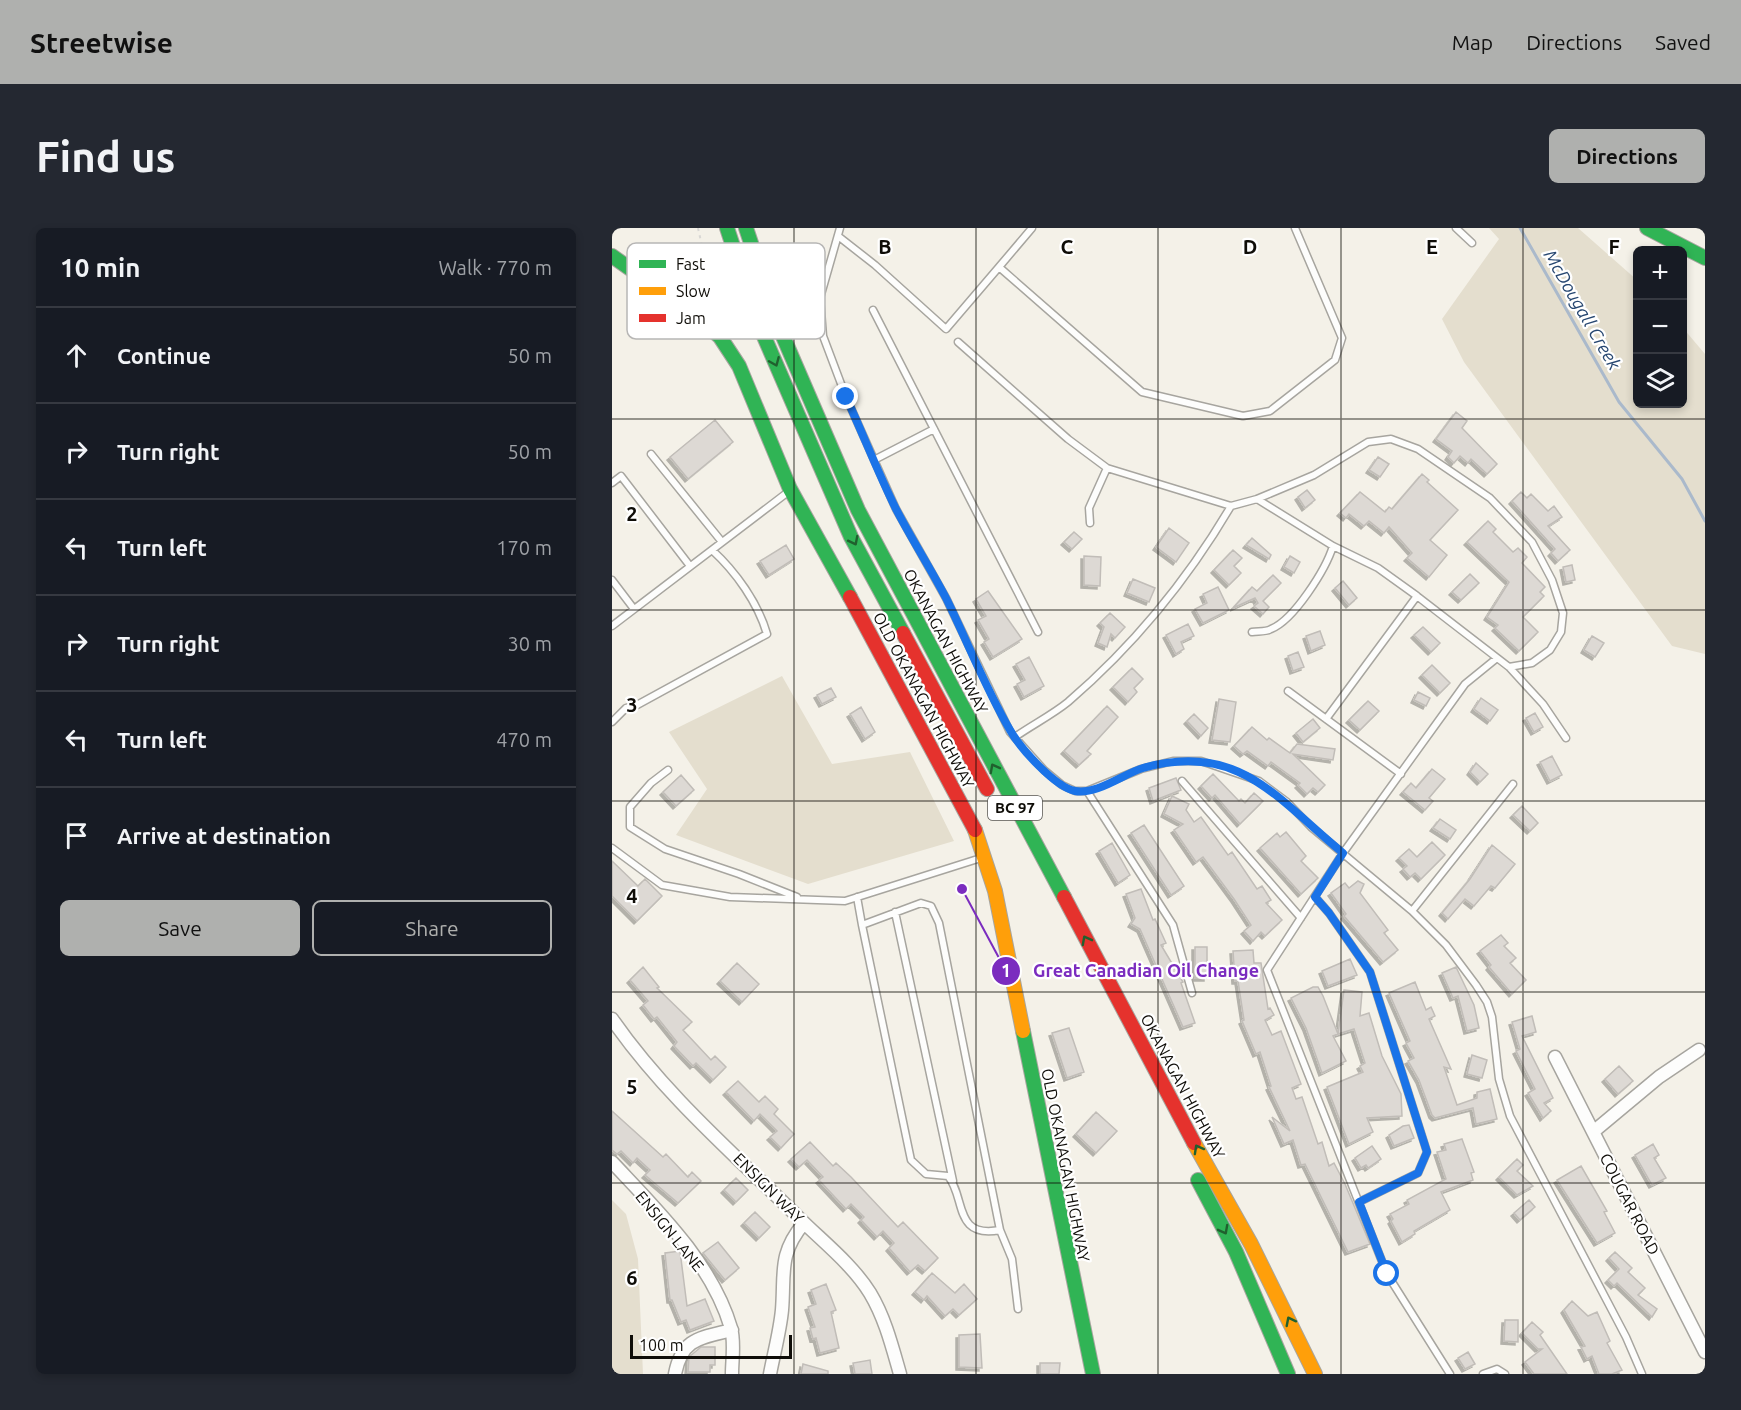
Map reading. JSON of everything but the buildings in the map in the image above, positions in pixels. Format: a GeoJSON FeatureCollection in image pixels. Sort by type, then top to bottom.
{"type":"FeatureCollection","features":[{"type":"Feature","properties":{"kind":"main road","name":"OKANAGAN HIGHWAY"},"geometry":{"type":"LineString","coordinates":[[728,228],[733,243]]}},
{"type":"Feature","properties":{"kind":"main road","name":"OKANAGAN HIGHWAY"},"geometry":{"type":"LineString","coordinates":[[746,228],[751,243]]}},
{"type":"Feature","properties":{"kind":"main road"},"geometry":{"type":"LineString","coordinates":[[1647,228],[1705,258]]}},
{"type":"Feature","properties":{"kind":"main road","name":"OLD OKANAGAN HIGHWAY"},"geometry":{"type":"LineString","coordinates":[[612,256],[627,267]]}},
{"type":"Feature","properties":{"kind":"main road","name":"OLD OKANAGAN HIGHWAY"},"geometry":{"type":"LineString","coordinates":[[721,339],[739,366],[790,489],[846,588],[980,840],[995,891],[1093,1374]]}},
{"type":"Feature","properties":{"kind":"main road","name":"OKANAGAN HIGHWAY"},"geometry":{"type":"LineString","coordinates":[[765,339],[851,537],[992,798]]}},
{"type":"Feature","properties":{"kind":"main road","name":"OKANAGAN HIGHWAY"},"geometry":{"type":"LineString","coordinates":[[784,339],[858,510],[1164,1087],[1251,1244],[1315,1374]]}},
{"type":"Feature","properties":{"kind":"main road","name":"OKANAGAN HIGHWAY"},"geometry":{"type":"LineString","coordinates":[[1143,1077],[1236,1252],[1288,1374]]}},
{"type":"Feature","properties":{"kind":"street","name":"ENSIGN WAY"},"geometry":{"type":"LineString","coordinates":[[612,1019],[633,1049],[668,1089],[840,1257],[869,1292],[890,1335],[900,1374]]}},
{"type":"Feature","properties":{"kind":"street"},"geometry":{"type":"LineString","coordinates":[[1593,1132],[1659,1077],[1699,1050]]}},
{"type":"Feature","properties":{"kind":"street","name":"COUGAR ROAD"},"geometry":{"type":"LineString","coordinates":[[1555,1057],[1705,1352]]}},
{"type":"Feature","properties":{"kind":"street","name":"ENSIGN LANE"},"geometry":{"type":"LineString","coordinates":[[612,1162],[671,1226],[709,1278],[732,1330],[732,1374]]}},
{"type":"Feature","properties":{"kind":"street"},"geometry":{"type":"LineString","coordinates":[[770,1374],[782,1311],[783,1261],[791,1239],[804,1223]]}},
{"type":"Feature","properties":{"kind":"street"},"geometry":{"type":"LineString","coordinates":[[675,1374],[682,1350],[691,1341],[732,1330]]}},
{"type":"Feature","properties":{"kind":"lane"},"geometry":{"type":"LineString","coordinates":[[825,281],[840,228]]}},
{"type":"Feature","properties":{"kind":"lane"},"geometry":{"type":"LineString","coordinates":[[838,236],[875,265],[946,328],[1033,228]]}},
{"type":"Feature","properties":{"kind":"lane"},"geometry":{"type":"LineString","coordinates":[[999,267],[1142,392],[1243,416],[1270,411],[1335,360],[1342,338],[1295,228]]}},
{"type":"Feature","properties":{"kind":"lane"},"geometry":{"type":"LineString","coordinates":[[1456,228],[1472,243]]}},
{"type":"Feature","properties":{"kind":"lane"},"geometry":{"type":"LineString","coordinates":[[873,310],[1038,632]]}},
{"type":"Feature","properties":{"kind":"lane"},"geometry":{"type":"LineString","coordinates":[[825,336],[846,397],[896,509],[946,598],[1015,737],[1044,770],[1062,785],[1075,791],[1087,791],[1141,769],[1173,761],[1201,761],[1259,781],[1287,802],[1311,826],[1412,911],[1446,945],[1487,1002],[1492,1017],[1499,1079],[1510,1116],[1626,1337],[1642,1374]]}},
{"type":"Feature","properties":{"kind":"lane"},"geometry":{"type":"LineString","coordinates":[[958,342],[1068,439],[1107,468],[1231,506],[1257,499],[1314,475],[1368,442],[1391,439],[1418,449],[1490,498],[1532,542],[1552,580],[1563,613],[1561,632],[1550,650],[1532,663],[1509,667]]}},
{"type":"Feature","properties":{"kind":"lane"},"geometry":{"type":"LineString","coordinates":[[874,460],[934,429]]}},
{"type":"Feature","properties":{"kind":"lane"},"geometry":{"type":"LineString","coordinates":[[651,454],[722,542]]}},
{"type":"Feature","properties":{"kind":"lane"},"geometry":{"type":"LineString","coordinates":[[1090,523],[1089,508],[1107,468]]}},
{"type":"Feature","properties":{"kind":"lane"},"geometry":{"type":"LineString","coordinates":[[612,483],[621,476],[690,566]]}},
{"type":"Feature","properties":{"kind":"lane"},"geometry":{"type":"LineString","coordinates":[[612,626],[790,489]]}},
{"type":"Feature","properties":{"kind":"lane"},"geometry":{"type":"LineString","coordinates":[[1257,499],[1333,546],[1378,568],[1509,667],[1543,704],[1566,738]]}},
{"type":"Feature","properties":{"kind":"lane"},"geometry":{"type":"LineString","coordinates":[[1015,737],[1067,703],[1136,637],[1210,541],[1231,506]]}},
{"type":"Feature","properties":{"kind":"lane"},"geometry":{"type":"LineString","coordinates":[[1252,632],[1271,629],[1290,614],[1328,563],[1333,546]]}},
{"type":"Feature","properties":{"kind":"lane"},"geometry":{"type":"LineString","coordinates":[[612,722],[626,708],[637,705],[767,634],[764,623],[738,578],[712,550]]}},
{"type":"Feature","properties":{"kind":"lane"},"geometry":{"type":"LineString","coordinates":[[612,580],[634,609]]}},
{"type":"Feature","properties":{"kind":"lane"},"geometry":{"type":"LineString","coordinates":[[1326,719],[1417,596]]}},
{"type":"Feature","properties":{"kind":"lane"},"geometry":{"type":"LineString","coordinates":[[1450,1374],[1387,1274],[1267,970],[1343,853],[1465,684],[1497,658]]}},
{"type":"Feature","properties":{"kind":"lane"},"geometry":{"type":"LineString","coordinates":[[1288,691],[1401,774]]}},
{"type":"Feature","properties":{"kind":"lane"},"geometry":{"type":"LineString","coordinates":[[668,770],[651,783],[630,807],[630,827],[665,849],[739,874],[803,900]]}},
{"type":"Feature","properties":{"kind":"lane"},"geometry":{"type":"LineString","coordinates":[[1182,781],[1301,918]]}},
{"type":"Feature","properties":{"kind":"lane"},"geometry":{"type":"LineString","coordinates":[[1412,911],[1513,784]]}},
{"type":"Feature","properties":{"kind":"lane"},"geometry":{"type":"LineString","coordinates":[[1087,791],[1173,926],[1192,993]]}},
{"type":"Feature","properties":{"kind":"lane"},"geometry":{"type":"LineString","coordinates":[[612,848],[662,885],[730,897],[803,900],[845,901],[985,857]]}},
{"type":"Feature","properties":{"kind":"lane"},"geometry":{"type":"LineString","coordinates":[[857,897],[911,1160],[926,1174],[948,1176],[953,1182]]}},
{"type":"Feature","properties":{"kind":"lane"},"geometry":{"type":"LineString","coordinates":[[1315,897],[1329,913],[1370,972],[1427,1152],[1418,1173],[1359,1202]]}},
{"type":"Feature","properties":{"kind":"lane"},"geometry":{"type":"LineString","coordinates":[[862,925],[921,903],[931,906],[939,923],[1000,1230],[1012,1259],[1018,1309]]}},
{"type":"Feature","properties":{"kind":"lane"},"geometry":{"type":"LineString","coordinates":[[895,912],[953,1182],[964,1219],[977,1229],[988,1232],[1000,1230]]}},
{"type":"Feature","properties":{"kind":"lane"},"geometry":{"type":"LineString","coordinates":[[1483,1374],[1497,1370],[1505,1374]]}},
{"type":"Feature","properties":{"kind":"path"},"geometry":{"type":"LineString","coordinates":[[698,228],[701,243]]}},
{"type":"Feature","properties":{"kind":"shaded area"},"geometry":{"type":"Polygon","coordinates":[[[1489,228],[1578,228],[1633,276],[1633,408],[1687,408],[1687,333],[1705,354],[1705,654],[1672,646],[1464,362],[1442,319],[1499,239],[1489,228]]]}},
{"type":"Feature","properties":{"kind":"shaded area"},"geometry":{"type":"Polygon","coordinates":[[[782,676],[832,764],[910,752],[954,841],[808,884],[676,835],[707,789],[669,732],[782,676]]]}},
{"type":"Feature","properties":{"kind":"shaded area"},"geometry":{"type":"Polygon","coordinates":[[[612,1200],[626,1214],[638,1259],[643,1374],[612,1374],[612,1200]]]}},
{"type":"Feature","properties":{"kind":"waterway","name":"McDougall Creek"},"geometry":{"type":"LineString","coordinates":[[1520,228],[1619,402],[1682,479],[1705,521]]}},
{"type":"Feature","properties":{"kind":"traffic: fast"},"geometry":{"type":"LineString","coordinates":[[727,228],[732,243]]}},
{"type":"Feature","properties":{"kind":"traffic: fast"},"geometry":{"type":"LineString","coordinates":[[746,228],[751,243]]}},
{"type":"Feature","properties":{"kind":"traffic: fast"},"geometry":{"type":"LineString","coordinates":[[1647,228],[1705,258]]}},
{"type":"Feature","properties":{"kind":"traffic: fast"},"geometry":{"type":"LineString","coordinates":[[612,256],[627,267]]}},
{"type":"Feature","properties":{"kind":"traffic: fast"},"geometry":{"type":"LineString","coordinates":[[721,339],[739,366],[790,489],[850,597]]}},
{"type":"Feature","properties":{"kind":"traffic: fast"},"geometry":{"type":"LineString","coordinates":[[765,339],[851,537],[903,633]]}},
{"type":"Feature","properties":{"kind":"traffic: fast"},"geometry":{"type":"LineString","coordinates":[[784,339],[858,510],[1064,897]]}},
{"type":"Feature","properties":{"kind":"traffic: fast"},"geometry":{"type":"LineString","coordinates":[[1023,1031],[1093,1374]]}},
{"type":"Feature","properties":{"kind":"traffic: fast"},"geometry":{"type":"LineString","coordinates":[[1198,1180],[1236,1252],[1288,1374]]}},
{"type":"Feature","properties":{"kind":"traffic: slow"},"geometry":{"type":"LineString","coordinates":[[975,830],[995,891],[1023,1031]]}},
{"type":"Feature","properties":{"kind":"traffic: slow"},"geometry":{"type":"LineString","coordinates":[[1194,1143],[1251,1244],[1315,1374]]}},
{"type":"Feature","properties":{"kind":"traffic: jam"},"geometry":{"type":"LineString","coordinates":[[850,597],[975,830]]}},
{"type":"Feature","properties":{"kind":"traffic: jam"},"geometry":{"type":"LineString","coordinates":[[903,633],[987,789]]}},
{"type":"Feature","properties":{"kind":"traffic: jam"},"geometry":{"type":"LineString","coordinates":[[1064,897],[1194,1143]]}},
{"type":"Feature","properties":{"kind":"place","name":"Great Canadian Oil Change"},"geometry":{"type":"Point","coordinates":[962,889]}},
{"type":"Feature","properties":{"kind":"route"},"geometry":{"type":"LineString","coordinates":[[846,397],[896,509],[946,598],[1010,732],[1044,770],[1062,785],[1075,791],[1087,791],[1141,769],[1173,761],[1201,761],[1259,781],[1287,802],[1343,853],[1315,897],[1329,913],[1370,972],[1427,1152],[1418,1173],[1359,1202],[1387,1274]]}}]}
